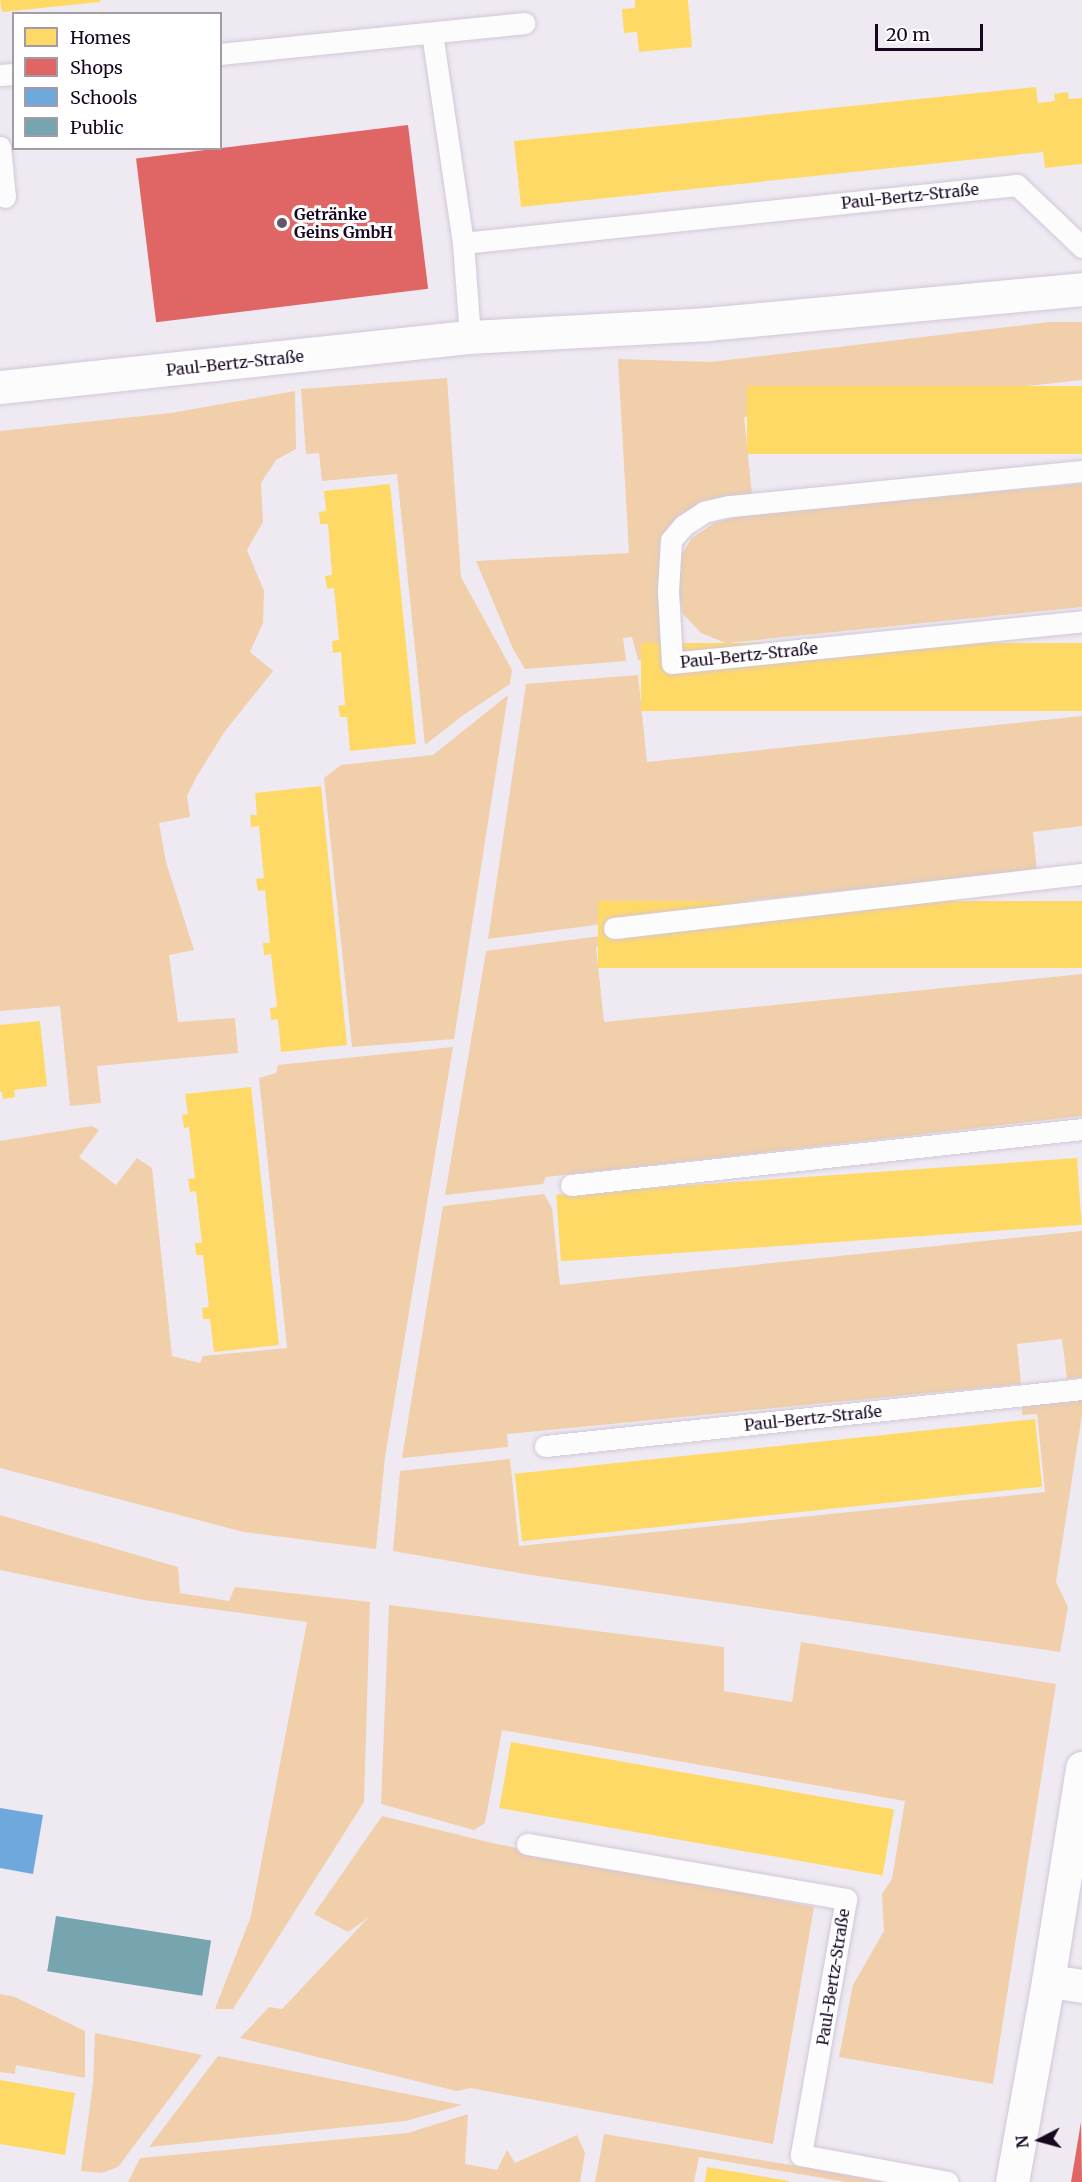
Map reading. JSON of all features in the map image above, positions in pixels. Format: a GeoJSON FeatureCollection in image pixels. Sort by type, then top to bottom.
{"type":"FeatureCollection","features":[{"type":"Feature","properties":{"kind":"street","name":"Paul-Bertz-Straße"},"geometry":{"type":"LineString","coordinates":[[0,387],[470,337],[707,324],[1082,289]]}},
{"type":"Feature","properties":{"kind":"street"},"geometry":{"type":"LineString","coordinates":[[1012,2182],[1048,1981],[1082,1768]]}},
{"type":"Feature","properties":{"kind":"street"},"geometry":{"type":"LineString","coordinates":[[1048,1981],[1082,1986]]}},
{"type":"Feature","properties":{"kind":"lane"},"geometry":{"type":"LineString","coordinates":[[222,54],[524,23]]}},
{"type":"Feature","properties":{"kind":"lane"},"geometry":{"type":"LineString","coordinates":[[432,33],[463,243],[470,337]]}},
{"type":"Feature","properties":{"kind":"lane"},"geometry":{"type":"LineString","coordinates":[[0,147],[5,196]]}},
{"type":"Feature","properties":{"kind":"lane","name":"Paul-Bertz-Straße"},"geometry":{"type":"LineString","coordinates":[[463,243],[1017,185],[1082,247]]}},
{"type":"Feature","properties":{"kind":"lane","name":"Paul-Bertz-Straße"},"geometry":{"type":"LineString","coordinates":[[1082,471],[729,506],[704,512],[684,525],[671,540],[668,591],[672,663],[1082,621]]}},
{"type":"Feature","properties":{"kind":"lane"},"geometry":{"type":"LineString","coordinates":[[614,928],[1082,874]]}},
{"type":"Feature","properties":{"kind":"lane"},"geometry":{"type":"LineString","coordinates":[[571,1185],[1082,1129]]}},
{"type":"Feature","properties":{"kind":"lane","name":"Paul-Bertz-Straße"},"geometry":{"type":"LineString","coordinates":[[545,1446],[1082,1389]]}},
{"type":"Feature","properties":{"kind":"lane","name":"Paul-Bertz-Straße"},"geometry":{"type":"LineString","coordinates":[[527,1844],[846,1899],[801,2155],[948,2182]]}},
{"type":"Feature","properties":{"kind":"shaded area"},"geometry":{"type":"Polygon","coordinates":[[[1050,322],[1082,322],[1082,380],[744,417],[752,495],[710,502],[661,571],[660,658],[638,660],[632,637],[623,638],[626,661],[525,669],[513,649],[476,561],[629,553],[618,359],[711,362],[1050,322]]]}},
{"type":"Feature","properties":{"kind":"shaded area"},"geometry":{"type":"Polygon","coordinates":[[[447,378],[461,577],[512,670],[510,684],[462,716],[425,745],[397,474],[322,481],[319,453],[306,454],[301,389],[447,378]]]}},
{"type":"Feature","properties":{"kind":"shaded area"},"geometry":{"type":"Polygon","coordinates":[[[295,391],[296,449],[276,460],[261,483],[263,522],[247,550],[264,591],[263,623],[250,652],[273,671],[225,731],[197,776],[187,796],[190,817],[159,823],[166,862],[194,950],[169,955],[178,1022],[235,1018],[238,1053],[97,1066],[101,1103],[70,1106],[60,1006],[0,1011],[0,431],[171,413],[295,391]]]}},
{"type":"Feature","properties":{"kind":"shaded area"},"geometry":{"type":"Polygon","coordinates":[[[1082,484],[1082,607],[726,643],[701,633],[683,614],[675,583],[680,557],[692,538],[714,523],[751,513],[1082,484]]]}},
{"type":"Feature","properties":{"kind":"shaded area"},"geometry":{"type":"Polygon","coordinates":[[[638,675],[647,762],[1082,716],[1082,826],[1033,832],[1037,871],[633,912],[610,923],[488,939],[526,684],[638,675]]]}},
{"type":"Feature","properties":{"kind":"shaded area"},"geometry":{"type":"Polygon","coordinates":[[[508,695],[454,1039],[352,1047],[324,778],[341,765],[433,755],[508,695]]]}},
{"type":"Feature","properties":{"kind":"shaded area"},"geometry":{"type":"Polygon","coordinates":[[[608,935],[608,945],[596,947],[604,1022],[1082,974],[1082,1116],[546,1177],[543,1184],[445,1195],[486,951],[608,935]]]}},
{"type":"Feature","properties":{"kind":"shaded area"},"geometry":{"type":"Polygon","coordinates":[[[453,1047],[385,1457],[376,1549],[244,1532],[0,1468],[0,1141],[92,1126],[99,1130],[79,1157],[116,1185],[137,1158],[152,1168],[172,1356],[200,1363],[203,1356],[287,1348],[259,1078],[276,1073],[278,1065],[453,1047]]]}},
{"type":"Feature","properties":{"kind":"shaded area"},"geometry":{"type":"Polygon","coordinates":[[[544,1194],[552,1208],[560,1285],[1082,1231],[1082,1377],[1067,1379],[1062,1339],[1017,1344],[1021,1384],[507,1434],[508,1447],[402,1458],[443,1206],[544,1194]]]}},
{"type":"Feature","properties":{"kind":"shaded area"},"geometry":{"type":"Polygon","coordinates":[[[1082,1398],[1082,1415],[1056,1582],[1068,1607],[1060,1652],[525,1574],[393,1551],[400,1471],[510,1459],[519,1546],[1045,1492],[1037,1414],[1022,1415],[1022,1404],[1082,1398]]]}},
{"type":"Feature","properties":{"kind":"shaded area"},"geometry":{"type":"Polygon","coordinates":[[[0,1515],[178,1567],[180,1593],[229,1601],[235,1587],[370,1602],[364,1802],[233,2009],[215,2009],[251,1916],[307,1622],[144,1600],[0,1570],[0,1515]]]}},
{"type":"Feature","properties":{"kind":"shaded area"},"geometry":{"type":"Polygon","coordinates":[[[389,1605],[724,1647],[724,1691],[792,1702],[801,1642],[1056,1684],[993,2084],[839,2057],[853,1985],[884,1931],[882,1894],[892,1879],[905,1801],[502,1730],[485,1823],[474,1830],[381,1804],[389,1605]]]}},
{"type":"Feature","properties":{"kind":"shaded area"},"geometry":{"type":"Polygon","coordinates":[[[382,1816],[492,1843],[814,1907],[773,2144],[470,2088],[457,2091],[240,2038],[269,2007],[282,2009],[369,1917],[348,1932],[314,1914],[382,1816]]]}},
{"type":"Feature","properties":{"kind":"shaded area"},"geometry":{"type":"Polygon","coordinates":[[[0,1994],[15,1997],[85,2031],[85,2078],[16,2065],[15,2074],[0,2072],[0,1994]]]}},
{"type":"Feature","properties":{"kind":"shaded area"},"geometry":{"type":"Polygon","coordinates":[[[95,2033],[202,2055],[118,2167],[102,2173],[81,2171],[93,2084],[95,2033]]]}},
{"type":"Feature","properties":{"kind":"shaded area"},"geometry":{"type":"Polygon","coordinates":[[[218,2056],[462,2105],[406,2121],[149,2147],[218,2056]]]}},
{"type":"Feature","properties":{"kind":"shaded area"},"geometry":{"type":"Polygon","coordinates":[[[468,2114],[465,2164],[497,2170],[507,2150],[515,2163],[577,2135],[585,2153],[580,2182],[128,2182],[140,2158],[408,2133],[468,2114]]]}},
{"type":"Feature","properties":{"kind":"shaded area"},"geometry":{"type":"Polygon","coordinates":[[[604,2134],[882,2180],[882,2182],[846,2182],[699,2157],[694,2182],[595,2182],[604,2134]]]}},
{"type":"Feature","properties":{"kind":"building: Homes"},"geometry":{"type":"Polygon","coordinates":[[[0,0],[100,0],[100,2],[2,12],[0,0]]]}},
{"type":"Feature","properties":{"kind":"building: Homes"},"geometry":{"type":"Polygon","coordinates":[[[635,0],[688,0],[692,47],[639,52],[637,32],[624,33],[622,9],[635,8],[635,0]]]}},
{"type":"Feature","properties":{"kind":"building: Homes"},"geometry":{"type":"Polygon","coordinates":[[[1036,87],[1038,103],[1055,101],[1054,94],[1068,92],[1069,99],[1082,98],[1082,164],[1045,168],[1043,152],[521,207],[514,141],[1036,87]]]}},
{"type":"Feature","properties":{"kind":"building: Homes"},"geometry":{"type":"Polygon","coordinates":[[[747,386],[1082,386],[1082,454],[747,454],[747,386]]]}},
{"type":"Feature","properties":{"kind":"building: Homes"},"geometry":{"type":"Polygon","coordinates":[[[390,484],[416,744],[350,751],[347,717],[340,717],[338,706],[345,705],[341,652],[333,653],[332,641],[339,640],[334,588],[327,589],[325,576],[332,575],[328,524],[320,524],[319,512],[326,511],[324,491],[390,484]]]}},
{"type":"Feature","properties":{"kind":"building: Homes"},"geometry":{"type":"Polygon","coordinates":[[[641,643],[1082,643],[1082,711],[641,711],[641,643]]]}},
{"type":"Feature","properties":{"kind":"building: Homes"},"geometry":{"type":"Polygon","coordinates":[[[321,786],[347,1045],[281,1052],[278,1019],[271,1020],[270,1008],[277,1007],[271,954],[264,955],[263,943],[270,943],[265,890],[258,891],[256,879],[264,878],[259,826],[251,827],[250,815],[257,815],[255,793],[321,786]]]}},
{"type":"Feature","properties":{"kind":"building: Homes"},"geometry":{"type":"Polygon","coordinates":[[[598,901],[1082,901],[1082,968],[598,968],[598,901]]]}},
{"type":"Feature","properties":{"kind":"building: Homes"},"geometry":{"type":"Polygon","coordinates":[[[40,1021],[47,1086],[14,1090],[15,1097],[3,1099],[2,1092],[0,1092],[0,1025],[40,1021]]]}},
{"type":"Feature","properties":{"kind":"building: Homes"},"geometry":{"type":"Polygon","coordinates":[[[251,1087],[279,1345],[214,1352],[210,1319],[203,1319],[202,1308],[209,1307],[203,1255],[196,1255],[195,1243],[202,1243],[196,1191],[190,1192],[188,1179],[195,1178],[189,1127],[184,1128],[182,1115],[188,1114],[185,1094],[251,1087]]]}},
{"type":"Feature","properties":{"kind":"building: Homes"},"geometry":{"type":"Polygon","coordinates":[[[1077,1158],[1082,1225],[561,1261],[556,1194],[1077,1158]]]}},
{"type":"Feature","properties":{"kind":"building: Homes"},"geometry":{"type":"Polygon","coordinates":[[[1035,1419],[1042,1487],[522,1541],[515,1474],[1035,1419]]]}},
{"type":"Feature","properties":{"kind":"building: Homes"},"geometry":{"type":"Polygon","coordinates":[[[511,1742],[894,1810],[882,1876],[499,1808],[511,1742]]]}},
{"type":"Feature","properties":{"kind":"building: Homes"},"geometry":{"type":"Polygon","coordinates":[[[0,2080],[75,2093],[65,2155],[0,2144],[0,2080]]]}},
{"type":"Feature","properties":{"kind":"building: Homes"},"geometry":{"type":"Polygon","coordinates":[[[707,2167],[789,2181],[789,2182],[705,2182],[707,2167]]]}},
{"type":"Feature","properties":{"kind":"building: Shops","name":"Getränke Geins GmbH"},"geometry":{"type":"Polygon","coordinates":[[[408,125],[428,289],[156,322],[136,158],[222,150],[222,148],[408,125]]]}},
{"type":"Feature","properties":{"kind":"building: Shops"},"geometry":{"type":"Polygon","coordinates":[[[1081,2122],[1082,2182],[1071,2182],[1081,2122]]]}},
{"type":"Feature","properties":{"kind":"building: Schools"},"geometry":{"type":"Polygon","coordinates":[[[0,1808],[43,1815],[33,1874],[0,1868],[0,1808]]]}},
{"type":"Feature","properties":{"kind":"building: Public"},"geometry":{"type":"Polygon","coordinates":[[[56,1916],[211,1941],[202,1996],[47,1971],[56,1916]]]}},
{"type":"Feature","properties":{"kind":"place","name":"Getränke Geins GmbH"},"geometry":{"type":"Point","coordinates":[282,223]}}]}
